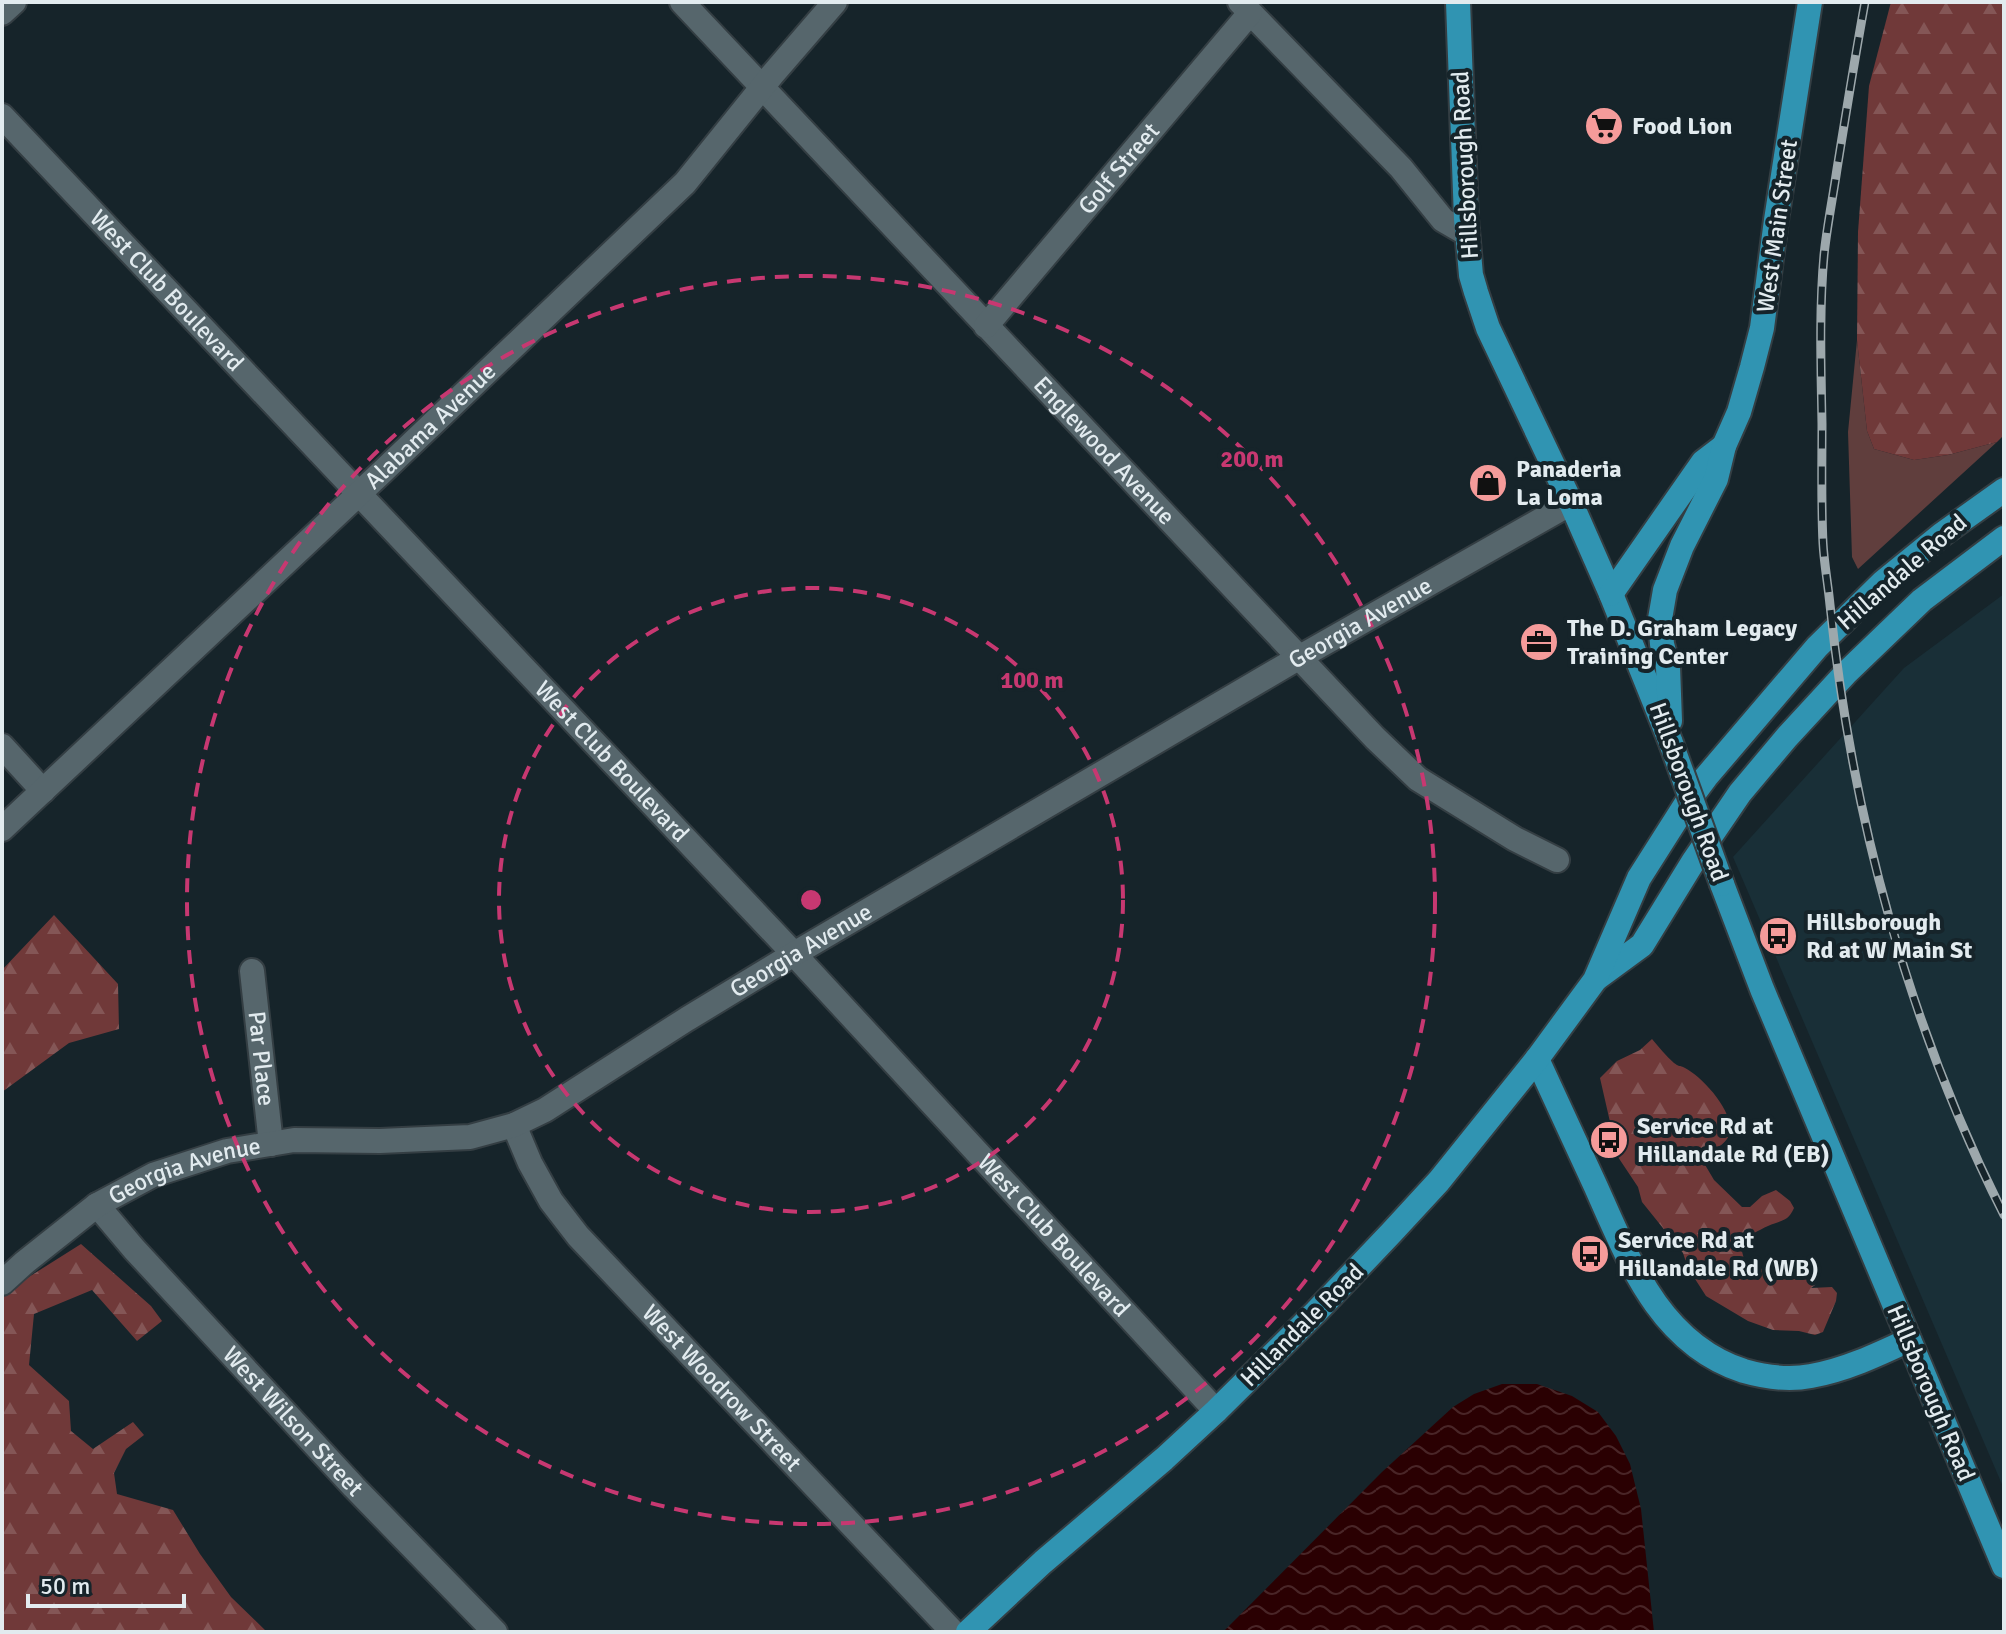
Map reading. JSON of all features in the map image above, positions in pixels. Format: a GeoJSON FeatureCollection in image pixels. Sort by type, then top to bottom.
{"type":"FeatureCollection","features":[{"type":"Feature","properties":{"kind":"main road","name":"Hillsborough Road"},"geometry":{"type":"LineString","coordinates":[[1458,2],[1466,226],[1471,275],[1482,312],[1611,594],[1671,743],[1762,989],[2004,1566]]}},
{"type":"Feature","properties":{"kind":"main road","name":"West Main Street"},"geometry":{"type":"LineString","coordinates":[[1671,743],[1668,667],[1660,619],[1665,590],[1682,546],[1716,479],[1724,446],[1739,412],[1762,328],[1810,2]]}},
{"type":"Feature","properties":{"kind":"main road","name":"West Main Street"},"geometry":{"type":"LineString","coordinates":[[1611,594],[1703,462],[1724,446]]}},
{"type":"Feature","properties":{"kind":"main road","name":"Hillandale Road"},"geometry":{"type":"LineString","coordinates":[[968,1632],[1216,1411],[1316,1312],[1439,1181],[1537,1059],[1595,980],[1639,878],[1706,777],[1817,647],[1883,582],[2004,490]]}},
{"type":"Feature","properties":{"kind":"main road","name":"Hillandale Road"},"geometry":{"type":"LineString","coordinates":[[1595,980],[1642,945],[1740,793],[1846,673],[1922,600],[2004,538]]}},
{"type":"Feature","properties":{"kind":"main road"},"geometry":{"type":"LineString","coordinates":[[1537,1059],[1622,1246],[1643,1285],[1668,1321],[1698,1349],[1755,1374],[1795,1378],[1850,1366],[1909,1340]]}},
{"type":"Feature","properties":{"kind":"street"},"geometry":{"type":"LineString","coordinates":[[2,13],[14,2]]}},
{"type":"Feature","properties":{"kind":"street","name":"Englewood Avenue"},"geometry":{"type":"LineString","coordinates":[[682,2],[1375,738],[1418,779],[1515,839],[1557,860]]}},
{"type":"Feature","properties":{"kind":"street","name":"Alabama Avenue"},"geometry":{"type":"LineString","coordinates":[[2,829],[685,183],[835,2]]}},
{"type":"Feature","properties":{"kind":"street"},"geometry":{"type":"LineString","coordinates":[[1245,7],[1401,168],[1437,194],[1466,226]]}},
{"type":"Feature","properties":{"kind":"street","name":"Golf Street"},"geometry":{"type":"LineString","coordinates":[[986,326],[1245,7]]}},
{"type":"Feature","properties":{"kind":"street","name":"West Club Boulevard"},"geometry":{"type":"LineString","coordinates":[[2,116],[794,954],[1216,1411]]}},
{"type":"Feature","properties":{"kind":"street","name":"Georgia Avenue"},"geometry":{"type":"LineString","coordinates":[[2,1283],[97,1205],[153,1175],[227,1151],[294,1140],[380,1141],[470,1137],[514,1125],[545,1110],[794,954],[1300,657],[1571,503]]}},
{"type":"Feature","properties":{"kind":"street"},"geometry":{"type":"LineString","coordinates":[[2,746],[43,791]]}},
{"type":"Feature","properties":{"kind":"street","name":"Par Place"},"geometry":{"type":"LineString","coordinates":[[252,971],[271,1144]]}},
{"type":"Feature","properties":{"kind":"street","name":"West Woodrow Street"},"geometry":{"type":"LineString","coordinates":[[514,1125],[551,1201],[603,1265],[953,1632]]}},
{"type":"Feature","properties":{"kind":"street","name":"West Wilson Street"},"geometry":{"type":"LineString","coordinates":[[97,1205],[354,1487],[495,1632]]}},
{"type":"Feature","properties":{"kind":"shaded area"},"geometry":{"type":"Polygon","coordinates":[[[1857,340],[1867,431],[1874,449],[1914,460],[1997,442],[1858,569],[1852,557],[1848,432],[1857,340]]]}},
{"type":"Feature","properties":{"kind":"shaded area"},"geometry":{"type":"Polygon","coordinates":[[[2004,594],[2004,1489],[1733,857],[1904,668],[2004,594]]]}},
{"type":"Feature","properties":{"kind":"green space"},"geometry":{"type":"Polygon","coordinates":[[[1891,2],[2004,2],[2004,435],[1997,442],[1914,460],[1874,449],[1867,431],[1857,340],[1858,232],[1869,86],[1891,2]]]}},
{"type":"Feature","properties":{"kind":"green space"},"geometry":{"type":"Polygon","coordinates":[[[54,915],[118,984],[119,1029],[69,1043],[2,1092],[2,970],[54,915]]]}},
{"type":"Feature","properties":{"kind":"green space"},"geometry":{"type":"Polygon","coordinates":[[[1652,1039],[1674,1063],[1701,1080],[1725,1110],[1730,1130],[1727,1139],[1701,1158],[1714,1180],[1742,1207],[1750,1207],[1762,1196],[1776,1190],[1790,1201],[1794,1208],[1787,1218],[1757,1231],[1740,1244],[1744,1259],[1755,1272],[1786,1261],[1817,1276],[1811,1288],[1832,1287],[1837,1293],[1836,1301],[1823,1332],[1815,1335],[1773,1330],[1748,1321],[1706,1296],[1688,1268],[1683,1253],[1642,1202],[1638,1187],[1618,1157],[1600,1078],[1617,1061],[1640,1050],[1652,1039]]]}},
{"type":"Feature","properties":{"kind":"green space"},"geometry":{"type":"Polygon","coordinates":[[[81,1244],[151,1306],[162,1321],[137,1341],[92,1290],[34,1314],[29,1365],[69,1401],[71,1431],[93,1449],[133,1422],[144,1435],[126,1449],[114,1473],[117,1494],[173,1510],[231,1597],[267,1632],[2,1632],[2,1298],[24,1280],[81,1244]]]}},
{"type":"Feature","properties":{"kind":"water"},"geometry":{"type":"Polygon","coordinates":[[[1502,1384],[1537,1384],[1572,1396],[1598,1412],[1616,1436],[1630,1464],[1641,1509],[1654,1632],[1223,1632],[1382,1472],[1453,1407],[1474,1394],[1502,1384]]]}},
{"type":"Feature","properties":{"kind":"railway"},"geometry":{"type":"LineString","coordinates":[[1865,2],[1828,222],[1822,276],[1824,558],[1853,763],[1889,918],[1939,1069],[2004,1215]]}},
{"type":"Feature","properties":{"kind":"place","name":"Food Lion"},"geometry":{"type":"Point","coordinates":[1604,126]}},
{"type":"Feature","properties":{"kind":"place","name":"Panaderia La Loma"},"geometry":{"type":"Point","coordinates":[1488,483]}},
{"type":"Feature","properties":{"kind":"place","name":"The D. Graham Legacy Training Center"},"geometry":{"type":"Point","coordinates":[1539,642]}},
{"type":"Feature","properties":{"kind":"place","name":"Hillsborough Rd at W Main St"},"geometry":{"type":"Point","coordinates":[1778,936]}},
{"type":"Feature","properties":{"kind":"place","name":"Service Rd at Hillandale Rd (EB)"},"geometry":{"type":"Point","coordinates":[1609,1140]}},
{"type":"Feature","properties":{"kind":"place","name":"Service Rd at Hillandale Rd (WB)"},"geometry":{"type":"Point","coordinates":[1590,1254]}}]}
